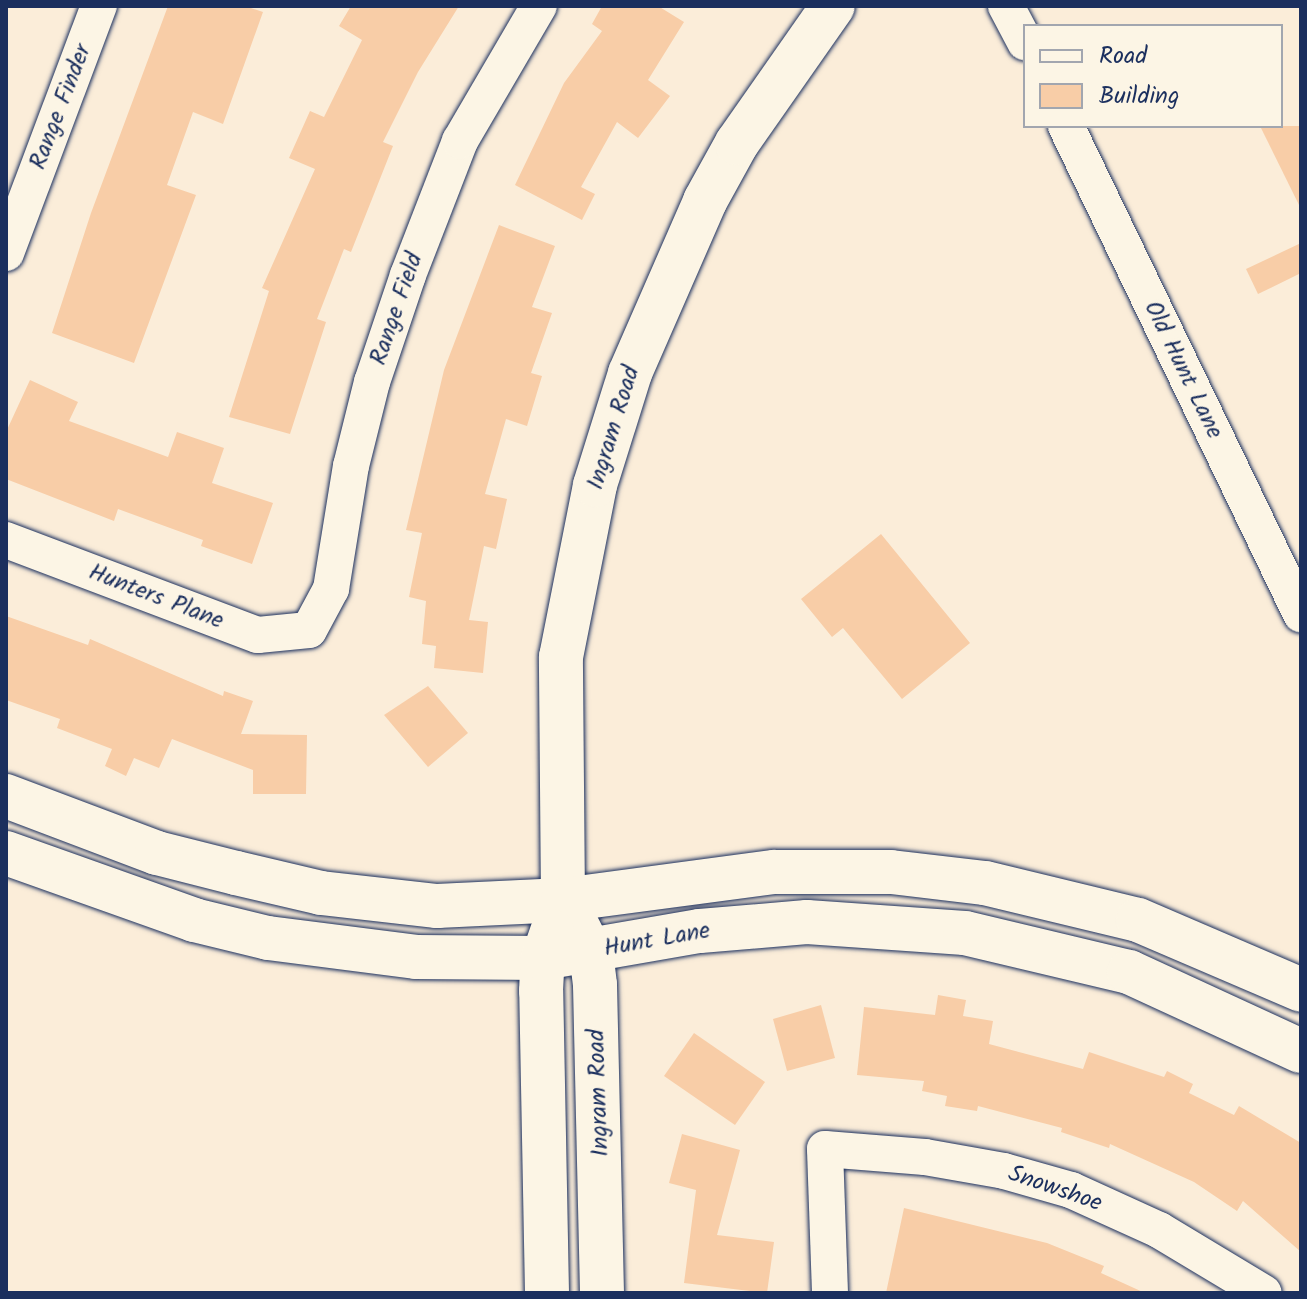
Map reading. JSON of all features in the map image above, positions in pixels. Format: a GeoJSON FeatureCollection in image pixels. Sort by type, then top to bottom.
{"type":"FeatureCollection","features":[{"type":"Feature","properties":{"kind":"main road","name":"Ingram Road"},"geometry":{"type":"LineString","coordinates":[[547,1293],[543,958],[563,900],[561,657],[599,471],[636,358],[705,201],[737,143],[833,6]]}},
{"type":"Feature","properties":{"kind":"main road"},"geometry":{"type":"LineString","coordinates":[[6,796],[157,853],[321,893],[437,906],[563,900],[774,872],[936,877],[1039,893],[1138,920],[1301,990]]}},
{"type":"Feature","properties":{"kind":"main road","name":"Hunt Lane"},"geometry":{"type":"LineString","coordinates":[[6,853],[194,920],[268,938],[416,957],[543,958],[700,931],[807,922],[965,933],[1129,972],[1301,1051]]}},
{"type":"Feature","properties":{"kind":"main road","name":"Ingram Road"},"geometry":{"type":"LineString","coordinates":[[563,900],[591,952],[603,1169],[602,1293]]}},
{"type":"Feature","properties":{"kind":"street","name":"Range Finder"},"geometry":{"type":"LineString","coordinates":[[6,253],[99,6]]}},
{"type":"Feature","properties":{"kind":"street","name":"Range Field"},"geometry":{"type":"LineString","coordinates":[[309,630],[331,589],[354,452],[408,275],[460,141],[539,6]]}},
{"type":"Feature","properties":{"kind":"street"},"geometry":{"type":"LineString","coordinates":[[1006,6],[1023,38]]}},
{"type":"Feature","properties":{"kind":"street","name":"Old Hunt Lane"},"geometry":{"type":"LineString","coordinates":[[1067,128],[1301,614]]}},
{"type":"Feature","properties":{"kind":"street","name":"Hunters Plane"},"geometry":{"type":"LineString","coordinates":[[6,540],[258,635],[309,630]]}},
{"type":"Feature","properties":{"kind":"street","name":"Snowshoe"},"geometry":{"type":"LineString","coordinates":[[830,1293],[825,1149],[925,1157],[1004,1171],[1071,1190],[1159,1230],[1264,1293]]}},
{"type":"Feature","properties":{"kind":"building"},"geometry":{"type":"Polygon","coordinates":[[[168,6],[245,6],[263,12],[223,124],[193,112],[167,185],[196,195],[134,363],[52,333],[91,213],[168,6]]]}},
{"type":"Feature","properties":{"kind":"building"},"geometry":{"type":"Polygon","coordinates":[[[351,6],[459,6],[418,72],[383,142],[393,146],[351,252],[344,249],[317,319],[326,322],[290,434],[229,417],[269,291],[262,288],[315,169],[289,158],[310,111],[324,117],[362,40],[339,26],[351,6]]]}},
{"type":"Feature","properties":{"kind":"building"},"geometry":{"type":"Polygon","coordinates":[[[602,6],[658,6],[684,22],[648,80],[670,96],[638,138],[617,122],[581,187],[595,194],[582,220],[515,185],[564,83],[602,31],[592,24],[602,6]]]}},
{"type":"Feature","properties":{"kind":"building"},"geometry":{"type":"Polygon","coordinates":[[[1301,126],[1301,209],[1261,128],[1301,126]]]}},
{"type":"Feature","properties":{"kind":"building"},"geometry":{"type":"Polygon","coordinates":[[[499,225],[555,246],[532,307],[552,313],[531,373],[542,376],[527,426],[506,419],[485,494],[507,499],[496,549],[484,546],[469,620],[488,622],[483,673],[434,668],[436,646],[422,644],[426,601],[409,597],[422,533],[406,530],[444,370],[499,225]]]}},
{"type":"Feature","properties":{"kind":"building"},"geometry":{"type":"Polygon","coordinates":[[[1301,243],[1301,273],[1258,294],[1246,269],[1301,243]]]}},
{"type":"Feature","properties":{"kind":"building"},"geometry":{"type":"Polygon","coordinates":[[[30,380],[78,402],[69,421],[168,457],[177,432],[224,448],[212,483],[273,503],[252,564],[201,546],[203,540],[118,509],[114,521],[6,479],[6,432],[30,380]]]}},
{"type":"Feature","properties":{"kind":"building"},"geometry":{"type":"Polygon","coordinates":[[[881,534],[970,643],[902,699],[843,628],[832,637],[801,599],[881,534]]]}},
{"type":"Feature","properties":{"kind":"building"},"geometry":{"type":"Polygon","coordinates":[[[6,616],[88,645],[90,639],[223,696],[224,691],[253,701],[241,734],[307,735],[306,794],[253,794],[253,770],[172,739],[159,768],[134,758],[126,776],[105,766],[112,749],[57,728],[60,719],[6,700],[6,616]]]}},
{"type":"Feature","properties":{"kind":"building"},"geometry":{"type":"Polygon","coordinates":[[[428,686],[468,733],[428,767],[384,715],[428,686]]]}},
{"type":"Feature","properties":{"kind":"building"},"geometry":{"type":"Polygon","coordinates":[[[938,995],[966,1000],[963,1016],[993,1021],[989,1044],[1083,1069],[1089,1052],[1164,1077],[1167,1071],[1193,1084],[1189,1093],[1234,1115],[1239,1106],[1301,1143],[1301,1252],[1243,1201],[1237,1211],[1194,1182],[1110,1144],[1109,1148],[1061,1132],[1062,1128],[978,1106],[977,1111],[945,1106],[947,1096],[922,1091],[924,1081],[857,1075],[864,1007],[935,1015],[938,995]]]}},
{"type":"Feature","properties":{"kind":"building"},"geometry":{"type":"Polygon","coordinates":[[[821,1005],[835,1058],[787,1071],[773,1019],[821,1005]]]}},
{"type":"Feature","properties":{"kind":"building"},"geometry":{"type":"Polygon","coordinates":[[[694,1033],[765,1082],[735,1125],[664,1076],[694,1033]]]}},
{"type":"Feature","properties":{"kind":"building"},"geometry":{"type":"Polygon","coordinates":[[[682,1134],[740,1150],[717,1235],[774,1242],[767,1293],[684,1283],[696,1190],[669,1183],[682,1134]]]}},
{"type":"Feature","properties":{"kind":"building"},"geometry":{"type":"Polygon","coordinates":[[[904,1208],[1047,1243],[1104,1266],[1101,1273],[1145,1293],[886,1293],[904,1208]]]}}]}
